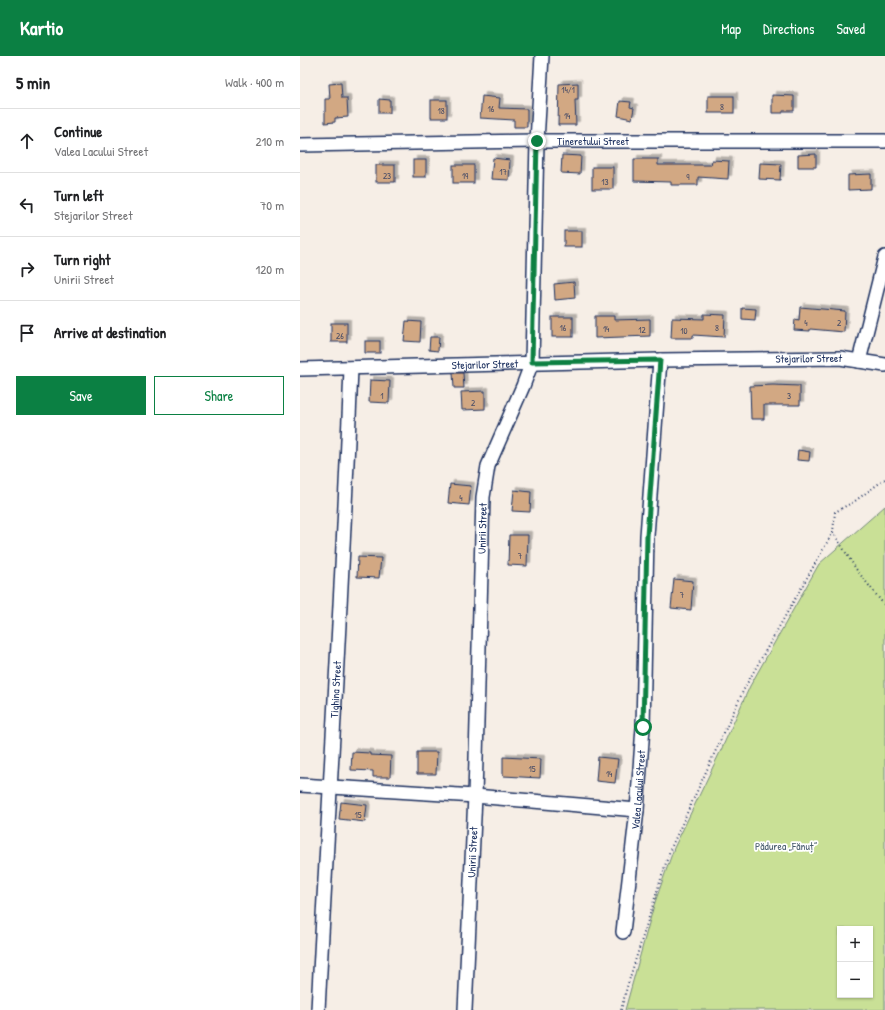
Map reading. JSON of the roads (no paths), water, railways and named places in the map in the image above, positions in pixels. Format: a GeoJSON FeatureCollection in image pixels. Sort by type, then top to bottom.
{"type":"FeatureCollection","features":[{"type":"Feature","properties":{"kind":"street","name":"Unirii Street"},"geometry":{"type":"LineString","coordinates":[[465,1010],[476,796],[483,497],[488,466],[532,362],[537,141],[542,56]]}},
{"type":"Feature","properties":{"kind":"street","name":"Tineretului Street"},"geometry":{"type":"LineString","coordinates":[[300,145],[537,141],[885,141]]}},
{"type":"Feature","properties":{"kind":"street"},"geometry":{"type":"LineString","coordinates":[[859,361],[885,257]]}},
{"type":"Feature","properties":{"kind":"street","name":"Stejarilor Street"},"geometry":{"type":"LineString","coordinates":[[300,369],[532,362],[840,358],[885,365]]}},
{"type":"Feature","properties":{"kind":"street","name":"Valea Lacului Street"},"geometry":{"type":"LineString","coordinates":[[622,932],[636,810],[643,727],[647,536],[660,360]]}},
{"type":"Feature","properties":{"kind":"street","name":"Tighina Street"},"geometry":{"type":"LineString","coordinates":[[318,1010],[329,787],[342,581],[351,368]]}},
{"type":"Feature","properties":{"kind":"street"},"geometry":{"type":"LineString","coordinates":[[300,785],[476,796],[636,810]]}},
{"type":"Feature","properties":{"kind":"park label","name":"Pădurea „Fănuț”"},"geometry":{"type":"Point","coordinates":[786,846]}}]}
